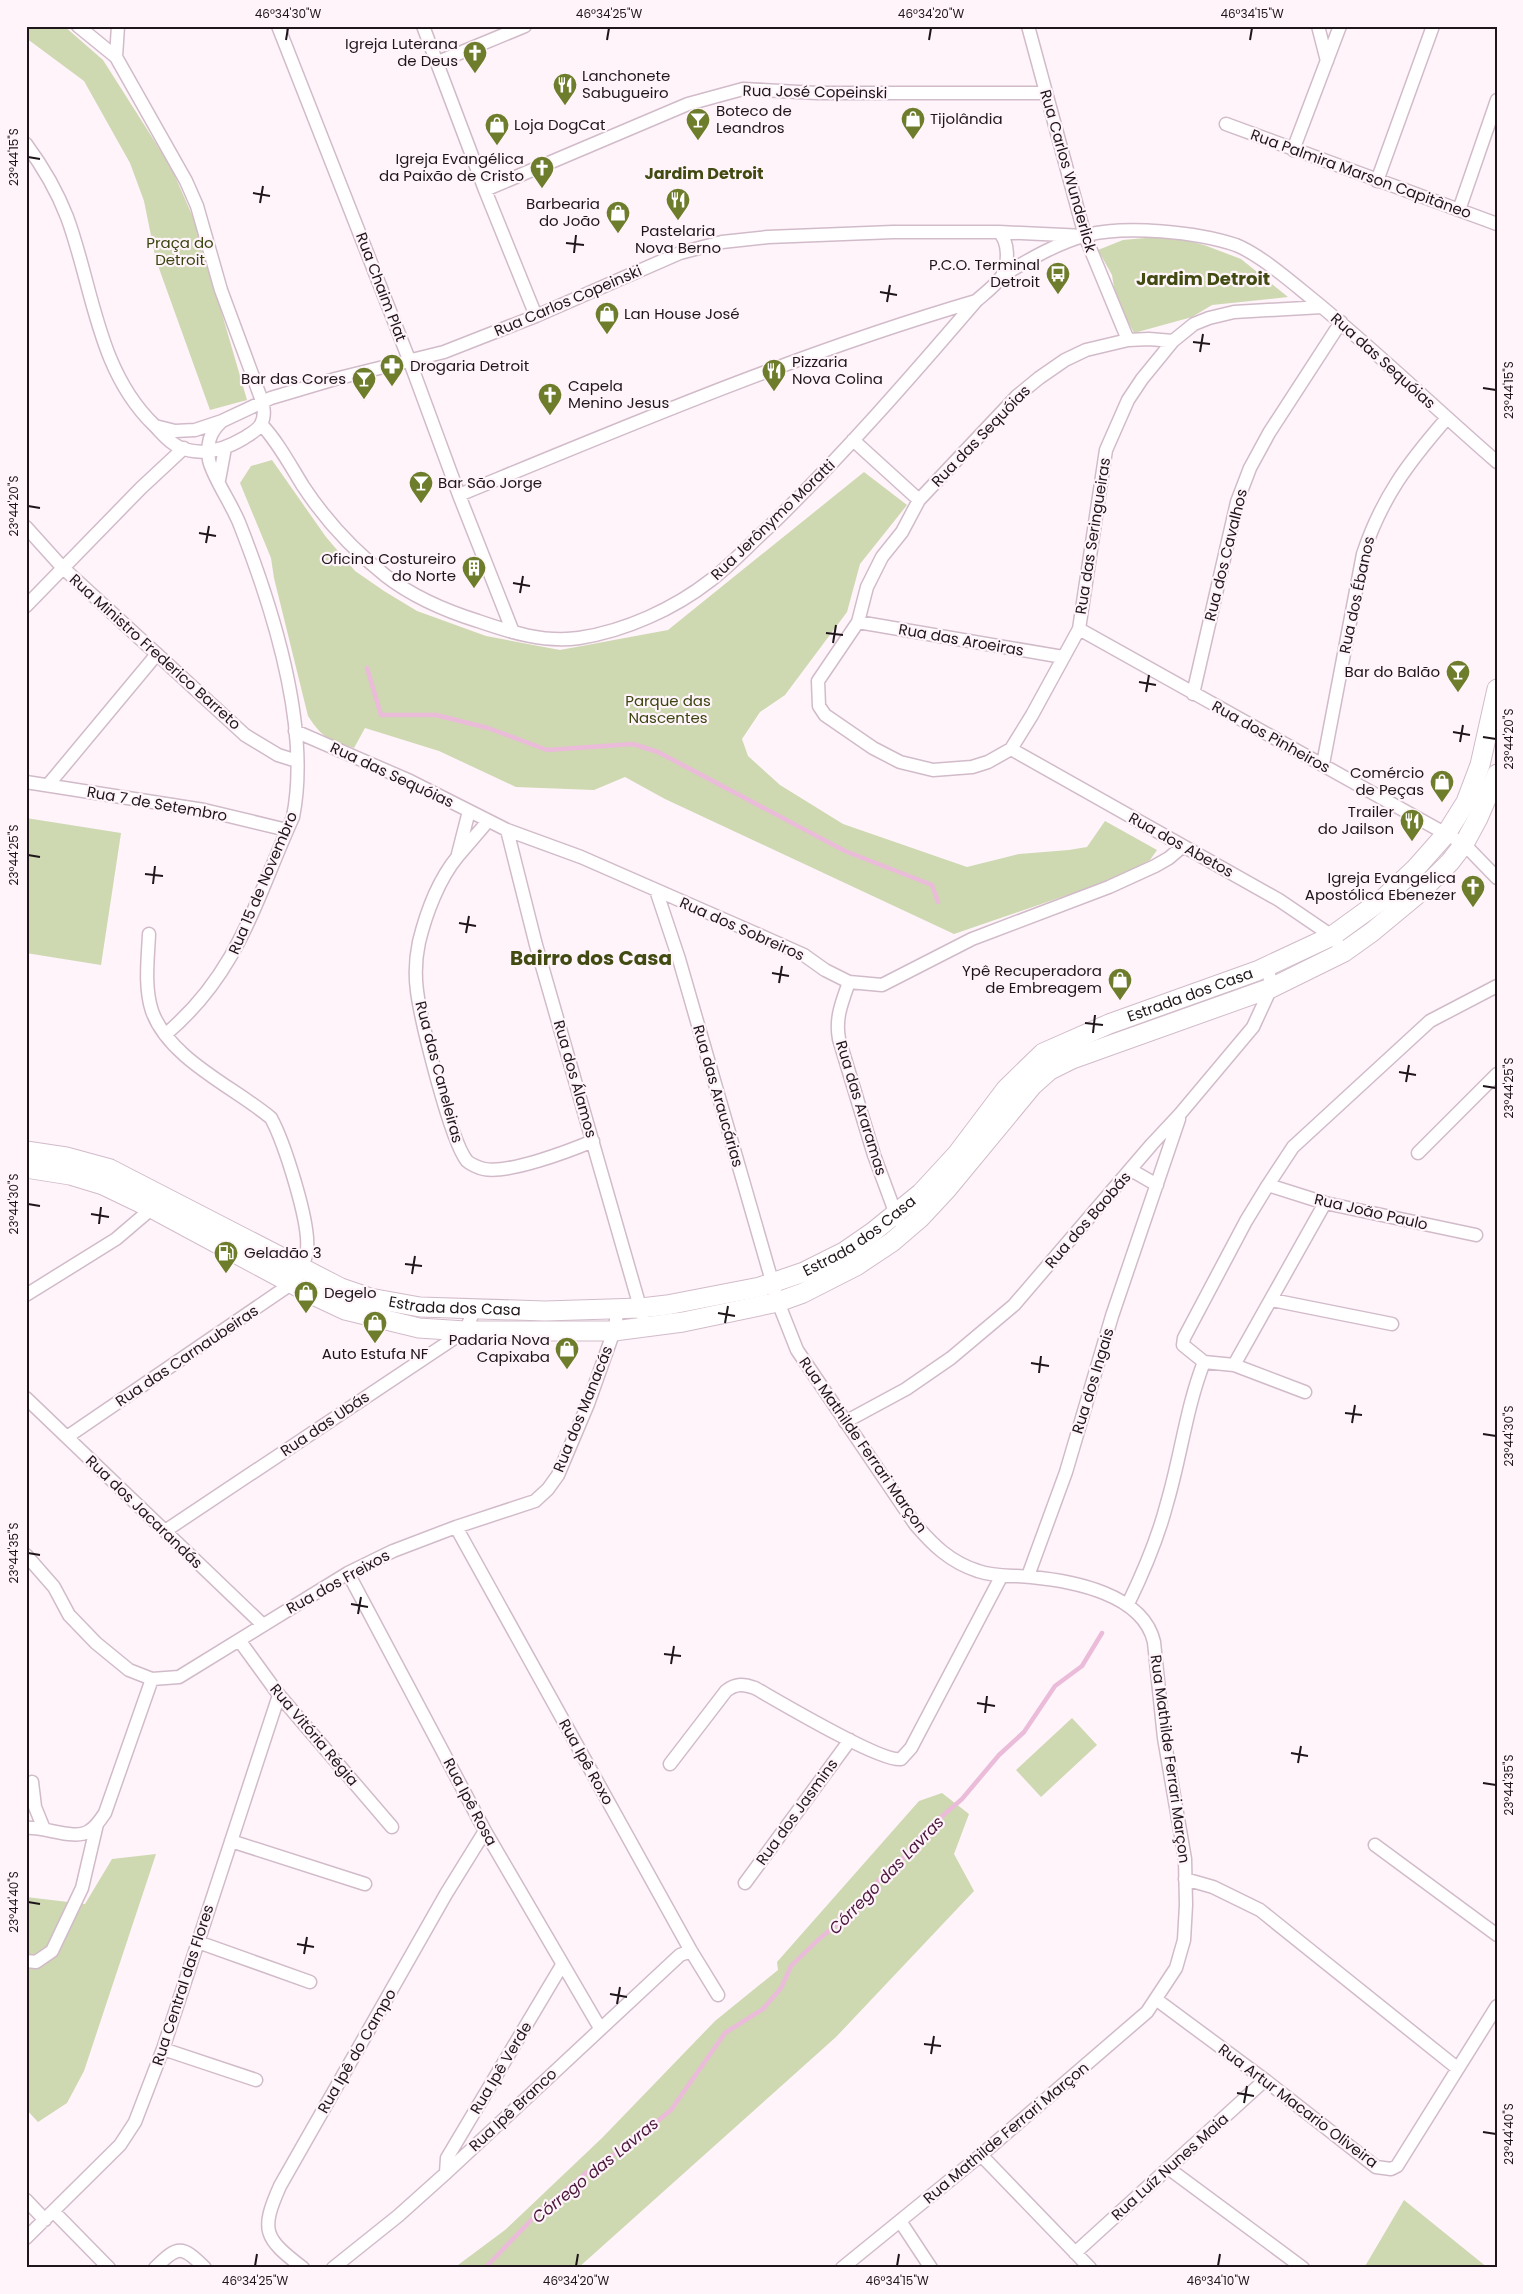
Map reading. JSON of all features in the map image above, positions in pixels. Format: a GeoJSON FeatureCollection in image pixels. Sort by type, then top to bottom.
{"type":"FeatureCollection","features":[{"type":"Feature","properties":{"kind":"main road","name":"Estrada dos Casa"},"geometry":{"type":"LineString","coordinates":[[28,1159],[66,1156],[110,1169],[159,1203],[296,1276],[345,1310],[419,1328],[465,1331],[614,1331],[643,1329],[778,1302],[802,1293],[856,1266],[903,1232],[947,1189],[1026,1081],[1043,1053],[1060,1044],[1268,966],[1332,936],[1383,899],[1416,869],[1446,834],[1466,802],[1474,783],[1496,698]]}},
{"type":"Feature","properties":{"kind":"main road","name":"Estrada dos Casa"},"geometry":{"type":"LineString","coordinates":[[296,1276],[370,1298],[420,1307],[545,1311],[641,1308],[667,1305],[773,1283],[804,1272],[844,1252],[895,1215],[921,1193],[957,1154],[1006,1090],[1072,1059],[1271,988],[1344,952],[1372,932],[1419,893],[1450,862],[1464,844],[1488,798],[1497,774]]}},
{"type":"Feature","properties":{"kind":"street"},"geometry":{"type":"LineString","coordinates":[[26,144],[54,188],[66,216],[105,345],[118,378],[134,403],[166,438],[184,448],[208,452],[225,448],[249,435],[261,424],[264,413],[262,401],[221,290],[197,206],[186,181],[116,57],[78,26]]}},
{"type":"Feature","properties":{"kind":"street"},"geometry":{"type":"LineString","coordinates":[[116,57],[118,26]]}},
{"type":"Feature","properties":{"kind":"street","name":"Rua Chaim Plat"},"geometry":{"type":"LineString","coordinates":[[278,26],[410,362],[458,495],[513,632]]}},
{"type":"Feature","properties":{"kind":"street"},"geometry":{"type":"LineString","coordinates":[[423,26],[485,190],[536,316]]}},
{"type":"Feature","properties":{"kind":"street"},"geometry":{"type":"LineString","coordinates":[[438,62],[525,26]]}},
{"type":"Feature","properties":{"kind":"street","name":"Rua Carlos Wunderlick"},"geometry":{"type":"LineString","coordinates":[[1028,26],[1085,236],[1128,340]]}},
{"type":"Feature","properties":{"kind":"street"},"geometry":{"type":"LineString","coordinates":[[1318,26],[1327,61]]}},
{"type":"Feature","properties":{"kind":"street"},"geometry":{"type":"LineString","coordinates":[[1293,150],[1340,26]]}},
{"type":"Feature","properties":{"kind":"street"},"geometry":{"type":"LineString","coordinates":[[1377,180],[1433,26]]}},
{"type":"Feature","properties":{"kind":"street","name":"Rua José Copeinski"},"geometry":{"type":"LineString","coordinates":[[485,190],[688,104],[743,89],[835,93],[1045,93]]}},
{"type":"Feature","properties":{"kind":"street"},"geometry":{"type":"LineString","coordinates":[[1459,210],[1497,100]]}},
{"type":"Feature","properties":{"kind":"street","name":"Rua Palmira Marson Capitâneo"},"geometry":{"type":"LineString","coordinates":[[1226,124],[1497,224]]}},
{"type":"Feature","properties":{"kind":"street"},"geometry":{"type":"LineString","coordinates":[[1085,236],[1103,232],[1139,231],[1198,236],[1236,246],[1281,274],[1322,307]]}},
{"type":"Feature","properties":{"kind":"street"},"geometry":{"type":"LineString","coordinates":[[999,232],[1004,237],[1006,244],[1002,276]]}},
{"type":"Feature","properties":{"kind":"street","name":"Rua Carlos Copeinski"},"geometry":{"type":"LineString","coordinates":[[155,426],[175,431],[186,431],[222,421],[262,401],[335,379],[410,362],[444,352],[536,316],[680,253],[722,242],[838,234],[999,232],[1085,236]]}},
{"type":"Feature","properties":{"kind":"street","name":"Rua Jerônymo Moratti"},"geometry":{"type":"LineString","coordinates":[[261,424],[270,434],[321,512],[354,550],[388,578],[424,599],[465,617],[513,632],[540,638],[578,638],[624,627],[669,607],[717,575],[807,491],[976,301],[1002,276],[1042,254],[1085,236]]}},
{"type":"Feature","properties":{"kind":"street"},"geometry":{"type":"LineString","coordinates":[[458,495],[767,371],[886,328],[976,301]]}},
{"type":"Feature","properties":{"kind":"street","name":"Rua das Sequóias"},"geometry":{"type":"LineString","coordinates":[[1010,749],[988,762],[972,767],[933,770],[900,762],[873,748],[825,715],[819,706],[818,681],[858,622],[867,587],[882,557],[902,532],[919,500],[1018,396],[1039,378],[1065,360],[1086,350],[1128,340],[1173,341],[1194,324],[1220,315],[1279,308],[1322,307],[1497,462]]}},
{"type":"Feature","properties":{"kind":"street","name":"Rua dos Cavalhos"},"geometry":{"type":"LineString","coordinates":[[1192,694],[1234,510],[1250,468],[1289,400],[1341,322]]}},
{"type":"Feature","properties":{"kind":"street","name":"Rua das Seringueiras"},"geometry":{"type":"LineString","coordinates":[[1010,749],[1032,715],[1079,629],[1106,450],[1128,400],[1173,341]]}},
{"type":"Feature","properties":{"kind":"street","name":"Rua dos Ébanos"},"geometry":{"type":"LineString","coordinates":[[1323,764],[1363,554],[1372,526],[1384,500],[1417,452],[1447,418]]}},
{"type":"Feature","properties":{"kind":"street"},"geometry":{"type":"LineString","coordinates":[[208,452],[211,433],[222,421]]}},
{"type":"Feature","properties":{"kind":"street"},"geometry":{"type":"LineString","coordinates":[[854,440],[919,500]]}},
{"type":"Feature","properties":{"kind":"street"},"geometry":{"type":"LineString","coordinates":[[26,606],[62,567],[184,448]]}},
{"type":"Feature","properties":{"kind":"street"},"geometry":{"type":"LineString","coordinates":[[219,480],[225,448]]}},
{"type":"Feature","properties":{"kind":"street","name":"Rua 15 de Novembro"},"geometry":{"type":"LineString","coordinates":[[166,1034],[187,1016],[218,979],[231,959],[293,817],[297,799],[296,732],[291,696],[265,598],[240,524],[210,463],[208,452]]}},
{"type":"Feature","properties":{"kind":"street","name":"Rua Ministro Frederico Barreto"},"geometry":{"type":"LineString","coordinates":[[26,527],[62,567],[245,734],[278,755],[297,761]]}},
{"type":"Feature","properties":{"kind":"street","name":"Rua das Aroeiras"},"geometry":{"type":"LineString","coordinates":[[858,622],[1063,657]]}},
{"type":"Feature","properties":{"kind":"street","name":"Rua dos Pinheiros"},"geometry":{"type":"LineString","coordinates":[[1079,629],[1192,694],[1323,764],[1464,844],[1497,878]]}},
{"type":"Feature","properties":{"kind":"street"},"geometry":{"type":"LineString","coordinates":[[48,785],[157,654]]}},
{"type":"Feature","properties":{"kind":"street","name":"Rua das Sequóias"},"geometry":{"type":"LineString","coordinates":[[296,732],[410,781],[488,822]]}},
{"type":"Feature","properties":{"kind":"street","name":"Rua dos Abetos"},"geometry":{"type":"LineString","coordinates":[[1010,749],[1279,900],[1332,936],[1344,952]]}},
{"type":"Feature","properties":{"kind":"street","name":"Rua 7 de Setembro"},"geometry":{"type":"LineString","coordinates":[[26,782],[204,810],[287,830]]}},
{"type":"Feature","properties":{"kind":"street","name":"Rua das Caneleiras"},"geometry":{"type":"LineString","coordinates":[[457,857],[469,811]]}},
{"type":"Feature","properties":{"kind":"street","name":"Rua das Caneleiras"},"geometry":{"type":"LineString","coordinates":[[488,822],[457,857],[439,888],[424,921],[418,945],[417,989],[436,1073],[459,1147],[468,1162],[484,1169],[503,1169],[593,1141]]}},
{"type":"Feature","properties":{"kind":"street","name":"Rua dos Sobreiros"},"geometry":{"type":"LineString","coordinates":[[488,822],[581,857],[798,952],[849,982],[882,985],[972,938],[1109,887],[1156,866],[1183,846]]}},
{"type":"Feature","properties":{"kind":"street","name":"Rua dos Álamos"},"geometry":{"type":"LineString","coordinates":[[507,830],[536,945],[641,1308],[643,1329]]}},
{"type":"Feature","properties":{"kind":"street","name":"Rua das Araucárias"},"geometry":{"type":"LineString","coordinates":[[656,890],[678,959],[778,1302]]}},
{"type":"Feature","properties":{"kind":"street"},"geometry":{"type":"LineString","coordinates":[[149,934],[149,989],[152,1011],[166,1034],[180,1051],[271,1118],[280,1135],[304,1223],[307,1249],[296,1276]]}},
{"type":"Feature","properties":{"kind":"street"},"geometry":{"type":"LineString","coordinates":[[1268,966],[1271,988]]}},
{"type":"Feature","properties":{"kind":"street","name":"Rua das Araramas"},"geometry":{"type":"LineString","coordinates":[[849,982],[838,1012],[837,1026],[874,1155],[903,1232]]}},
{"type":"Feature","properties":{"kind":"street"},"geometry":{"type":"LineString","coordinates":[[1305,1392],[1234,1365],[1204,1362],[1184,1345],[1184,1338],[1224,1261],[1268,1185],[1294,1147],[1424,1027],[1440,1015],[1497,986]]}},
{"type":"Feature","properties":{"kind":"street","name":"Rua dos Baobás"},"geometry":{"type":"LineString","coordinates":[[845,1422],[914,1384],[951,1358],[1014,1305],[1253,1027],[1271,988]]}},
{"type":"Feature","properties":{"kind":"street"},"geometry":{"type":"LineString","coordinates":[[1418,1153],[1497,1074]]}},
{"type":"Feature","properties":{"kind":"street","name":"Rua dos Ingais"},"geometry":{"type":"LineString","coordinates":[[1028,1576],[1066,1472],[1112,1316],[1180,1114]]}},
{"type":"Feature","properties":{"kind":"street"},"geometry":{"type":"LineString","coordinates":[[1131,1170],[1156,1185]]}},
{"type":"Feature","properties":{"kind":"street","name":"Rua João Paulo"},"geometry":{"type":"LineString","coordinates":[[1268,1185],[1325,1203],[1476,1235]]}},
{"type":"Feature","properties":{"kind":"street"},"geometry":{"type":"LineString","coordinates":[[26,1295],[116,1239],[159,1203]]}},
{"type":"Feature","properties":{"kind":"street"},"geometry":{"type":"LineString","coordinates":[[1234,1365],[1325,1203]]}},
{"type":"Feature","properties":{"kind":"street","name":"Rua das Carnaubeiras"},"geometry":{"type":"LineString","coordinates":[[67,1437],[296,1276]]}},
{"type":"Feature","properties":{"kind":"street"},"geometry":{"type":"LineString","coordinates":[[1272,1300],[1392,1324]]}},
{"type":"Feature","properties":{"kind":"street","name":"Rua Mathilde Ferrari Marçon"},"geometry":{"type":"LineString","coordinates":[[778,1302],[797,1350],[915,1524],[936,1549],[960,1565],[979,1572],[1001,1576],[1028,1576],[1074,1584],[1128,1604],[1150,1627],[1154,1642],[1164,1738],[1185,1859],[1184,1940],[1176,1968],[1157,2000],[1147,2012],[981,2156],[842,2268]]}},
{"type":"Feature","properties":{"kind":"street"},"geometry":{"type":"LineString","coordinates":[[465,1331],[475,1309]]}},
{"type":"Feature","properties":{"kind":"street","name":"Rua dos Manacás"},"geometry":{"type":"LineString","coordinates":[[534,1501],[548,1489],[558,1475],[588,1404],[614,1331],[618,1309]]}},
{"type":"Feature","properties":{"kind":"street","name":"Rua das Ubás"},"geometry":{"type":"LineString","coordinates":[[165,1531],[465,1331]]}},
{"type":"Feature","properties":{"kind":"street"},"geometry":{"type":"LineString","coordinates":[[1128,1604],[1149,1557],[1167,1504],[1188,1408],[1204,1362]]}},
{"type":"Feature","properties":{"kind":"street","name":"Rua dos Jacarandás"},"geometry":{"type":"LineString","coordinates":[[26,1398],[263,1625]]}},
{"type":"Feature","properties":{"kind":"street","name":"Rua dos Freixos"},"geometry":{"type":"LineString","coordinates":[[152,1679],[178,1677],[348,1573],[393,1551],[456,1527],[534,1501]]}},
{"type":"Feature","properties":{"kind":"street","name":"Rua Ipê Roxo"},"geometry":{"type":"LineString","coordinates":[[456,1527],[691,1951],[718,1995]]}},
{"type":"Feature","properties":{"kind":"street"},"geometry":{"type":"LineString","coordinates":[[26,1555],[54,1586],[70,1615],[96,1643],[129,1670],[152,1679],[105,1813],[97,1824],[84,1834],[26,1828]]}},
{"type":"Feature","properties":{"kind":"street","name":"Rua Ipê Rosa"},"geometry":{"type":"LineString","coordinates":[[348,1573],[485,1831],[600,2028]]}},
{"type":"Feature","properties":{"kind":"street"},"geometry":{"type":"LineString","coordinates":[[670,1764],[726,1691],[736,1685],[755,1688],[850,1740],[893,1759],[901,1759],[906,1756],[1001,1576]]}},
{"type":"Feature","properties":{"kind":"street","name":"Rua Vitória Régia"},"geometry":{"type":"LineString","coordinates":[[239,1640],[279,1695],[392,1827]]}},
{"type":"Feature","properties":{"kind":"street","name":"Rua Central das Flores"},"geometry":{"type":"LineString","coordinates":[[26,2238],[120,2145],[135,2122],[163,2049],[279,1695]]}},
{"type":"Feature","properties":{"kind":"street","name":"Rua dos Jasmins"},"geometry":{"type":"LineString","coordinates":[[745,1883],[850,1740]]}},
{"type":"Feature","properties":{"kind":"street"},"geometry":{"type":"LineString","coordinates":[[32,1782],[35,1807],[44,1830]]}},
{"type":"Feature","properties":{"kind":"street"},"geometry":{"type":"LineString","coordinates":[[26,1961],[36,1962],[52,1951],[82,1888],[97,1824]]}},
{"type":"Feature","properties":{"kind":"street","name":"Rua Ipê do Campo"},"geometry":{"type":"LineString","coordinates":[[303,2268],[281,2252],[274,2244],[268,2230],[267,2220],[270,2209],[280,2186],[446,1894],[485,1831]]}},
{"type":"Feature","properties":{"kind":"street"},"geometry":{"type":"LineString","coordinates":[[231,1841],[365,1884]]}},
{"type":"Feature","properties":{"kind":"street"},"geometry":{"type":"LineString","coordinates":[[1375,1845],[1497,1935]]}},
{"type":"Feature","properties":{"kind":"street"},"geometry":{"type":"LineString","coordinates":[[1185,1879],[1214,1887],[1260,1910],[1457,2068],[1497,2006]]}},
{"type":"Feature","properties":{"kind":"street"},"geometry":{"type":"LineString","coordinates":[[198,1942],[310,1982]]}},
{"type":"Feature","properties":{"kind":"street","name":"Rua Ipê Branco"},"geometry":{"type":"LineString","coordinates":[[332,2268],[398,2216],[680,1955],[691,1951]]}},
{"type":"Feature","properties":{"kind":"street","name":"Rua Ipê Verde"},"geometry":{"type":"LineString","coordinates":[[446,2173],[447,2158],[562,1965]]}},
{"type":"Feature","properties":{"kind":"street","name":"Rua Artur Macario Oliveira"},"geometry":{"type":"LineString","coordinates":[[1157,2000],[1265,2080],[1376,2168],[1384,2170],[1397,2166],[1457,2068]]}},
{"type":"Feature","properties":{"kind":"street"},"geometry":{"type":"LineString","coordinates":[[163,2049],[256,2080]]}},
{"type":"Feature","properties":{"kind":"street","name":"Rua Luíz Nunes Maia"},"geometry":{"type":"LineString","coordinates":[[1075,2254],[1265,2080]]}},
{"type":"Feature","properties":{"kind":"street"},"geometry":{"type":"LineString","coordinates":[[981,2156],[1090,2268]]}},
{"type":"Feature","properties":{"kind":"street"},"geometry":{"type":"LineString","coordinates":[[1168,2168],[1303,2268]]}},
{"type":"Feature","properties":{"kind":"street"},"geometry":{"type":"LineString","coordinates":[[26,2200],[50,2216],[109,2268]]}},
{"type":"Feature","properties":{"kind":"street"},"geometry":{"type":"LineString","coordinates":[[900,2221],[931,2268]]}},
{"type":"Feature","properties":{"kind":"street"},"geometry":{"type":"LineString","coordinates":[[155,2268],[168,2256],[181,2251],[189,2252],[205,2268]]}},
{"type":"Feature","properties":{"kind":"green space","name":"Praça do Detroit"},"geometry":{"type":"Polygon","coordinates":[[[26,26],[64,26],[103,60],[171,167],[196,224],[247,400],[210,410],[156,260],[144,201],[130,163],[84,81],[26,38],[26,26]]]}},
{"type":"Feature","properties":{"kind":"green space"},"geometry":{"type":"Polygon","coordinates":[[[1168,236],[1204,245],[1241,259],[1288,297],[1212,305],[1192,317],[1134,333],[1116,299],[1112,275],[1098,250],[1123,240],[1168,236]]]}},
{"type":"Feature","properties":{"kind":"green space","name":"Parque das Nascentes"},"geometry":{"type":"Polygon","coordinates":[[[272,460],[326,537],[355,571],[384,591],[417,611],[486,636],[560,650],[668,630],[864,472],[907,505],[860,564],[847,612],[785,695],[760,712],[742,739],[748,756],[780,785],[843,824],[967,867],[1019,854],[1087,847],[1105,821],[1157,850],[1150,860],[1114,879],[954,934],[665,799],[625,777],[594,790],[516,787],[439,751],[365,728],[354,748],[327,738],[318,730],[308,716],[274,578],[271,558],[240,483],[251,466],[272,460]]]}},
{"type":"Feature","properties":{"kind":"green space"},"geometry":{"type":"Polygon","coordinates":[[[26,818],[121,833],[101,965],[26,953],[26,818]]]}},
{"type":"Feature","properties":{"kind":"green space"},"geometry":{"type":"Polygon","coordinates":[[[1072,1718],[1097,1745],[1041,1797],[1016,1770],[1072,1718]]]}},
{"type":"Feature","properties":{"kind":"green space"},"geometry":{"type":"Polygon","coordinates":[[[942,1793],[969,1814],[954,1854],[974,1891],[836,2037],[578,2268],[454,2268],[505,2230],[602,2138],[715,2021],[778,1970],[777,1962],[919,1801],[942,1793]]]}},
{"type":"Feature","properties":{"kind":"green space"},"geometry":{"type":"Polygon","coordinates":[[[156,1854],[84,2071],[67,2103],[38,2122],[26,2109],[26,1897],[85,1904],[112,1859],[156,1854]]]}},
{"type":"Feature","properties":{"kind":"green space"},"geometry":{"type":"Polygon","coordinates":[[[1404,2200],[1488,2268],[1364,2268],[1404,2200]]]}},
{"type":"Feature","properties":{"kind":"waterway"},"geometry":{"type":"LineString","coordinates":[[367,668],[381,715],[436,715],[488,728],[547,750],[633,744],[658,752],[845,851],[932,885],[938,902]]}},
{"type":"Feature","properties":{"kind":"waterway","name":"Córrego das Lavras"},"geometry":{"type":"LineString","coordinates":[[485,2268],[537,2214],[586,2173],[635,2140],[671,2110],[725,2033],[763,2009],[781,1988],[791,1966],[819,1939],[856,1909],[878,1881],[905,1856],[932,1825],[962,1799],[999,1755],[1024,1732],[1055,1686],[1082,1666],[1102,1633]]}},
{"type":"Feature","properties":{"kind":"place","name":"Igreja Luterana de Deus"},"geometry":{"type":"Point","coordinates":[475,74]}},
{"type":"Feature","properties":{"kind":"place","name":"Lanchonete Sabugueiro"},"geometry":{"type":"Point","coordinates":[565,106]}},
{"type":"Feature","properties":{"kind":"place","name":"Tijolândia"},"geometry":{"type":"Point","coordinates":[913,140]}},
{"type":"Feature","properties":{"kind":"place","name":"Boteco de Leandros"},"geometry":{"type":"Point","coordinates":[698,141]}},
{"type":"Feature","properties":{"kind":"place","name":"Loja DogCat"},"geometry":{"type":"Point","coordinates":[497,146]}},
{"type":"Feature","properties":{"kind":"place","name":"Igreja Evangélica da Paixão de Cristo"},"geometry":{"type":"Point","coordinates":[542,189]}},
{"type":"Feature","properties":{"kind":"place","name":"Pastelaria Nova Berno"},"geometry":{"type":"Point","coordinates":[678,221]}},
{"type":"Feature","properties":{"kind":"place","name":"Barbearia do João"},"geometry":{"type":"Point","coordinates":[618,234]}},
{"type":"Feature","properties":{"kind":"place","name":"P.C.O. Terminal Detroit"},"geometry":{"type":"Point","coordinates":[1058,295]}},
{"type":"Feature","properties":{"kind":"place","name":"Lan House José"},"geometry":{"type":"Point","coordinates":[607,335]}},
{"type":"Feature","properties":{"kind":"place","name":"Drogaria Detroit"},"geometry":{"type":"Point","coordinates":[392,387]}},
{"type":"Feature","properties":{"kind":"place","name":"Pizzaria Nova Colina"},"geometry":{"type":"Point","coordinates":[774,392]}},
{"type":"Feature","properties":{"kind":"place","name":"Bar das Cores"},"geometry":{"type":"Point","coordinates":[364,400]}},
{"type":"Feature","properties":{"kind":"place","name":"Capela Menino Jesus"},"geometry":{"type":"Point","coordinates":[550,416]}},
{"type":"Feature","properties":{"kind":"place","name":"Bar São Jorge"},"geometry":{"type":"Point","coordinates":[421,504]}},
{"type":"Feature","properties":{"kind":"place","name":"Oficina Costureiro do Norte"},"geometry":{"type":"Point","coordinates":[474,589]}},
{"type":"Feature","properties":{"kind":"place","name":"Bar do Balão"},"geometry":{"type":"Point","coordinates":[1458,693]}},
{"type":"Feature","properties":{"kind":"place","name":"Comércio de Peças"},"geometry":{"type":"Point","coordinates":[1442,803]}},
{"type":"Feature","properties":{"kind":"place","name":"Trailer do Jailson"},"geometry":{"type":"Point","coordinates":[1412,842]}},
{"type":"Feature","properties":{"kind":"place","name":"Igreja Evangelica Apostólica Ebenezer"},"geometry":{"type":"Point","coordinates":[1473,908]}},
{"type":"Feature","properties":{"kind":"place","name":"Ypê Recuperadora de Embreagem"},"geometry":{"type":"Point","coordinates":[1120,1001]}},
{"type":"Feature","properties":{"kind":"place","name":"Geladão 3"},"geometry":{"type":"Point","coordinates":[226,1274]}},
{"type":"Feature","properties":{"kind":"place","name":"Degelo"},"geometry":{"type":"Point","coordinates":[306,1314]}},
{"type":"Feature","properties":{"kind":"place","name":"Auto Estufa NF"},"geometry":{"type":"Point","coordinates":[375,1344]}},
{"type":"Feature","properties":{"kind":"place","name":"Padaria Nova Capixaba"},"geometry":{"type":"Point","coordinates":[567,1370]}},
{"type":"Feature","properties":{"kind":"district","name":"Jardim Detroit"},"geometry":{"type":"Point","coordinates":[704,173]}},
{"type":"Feature","properties":{"kind":"district","name":"Jardim Detroit"},"geometry":{"type":"Point","coordinates":[1203,279]}},
{"type":"Feature","properties":{"kind":"district","name":"Bairro dos Casa"},"geometry":{"type":"Point","coordinates":[591,958]}}]}
